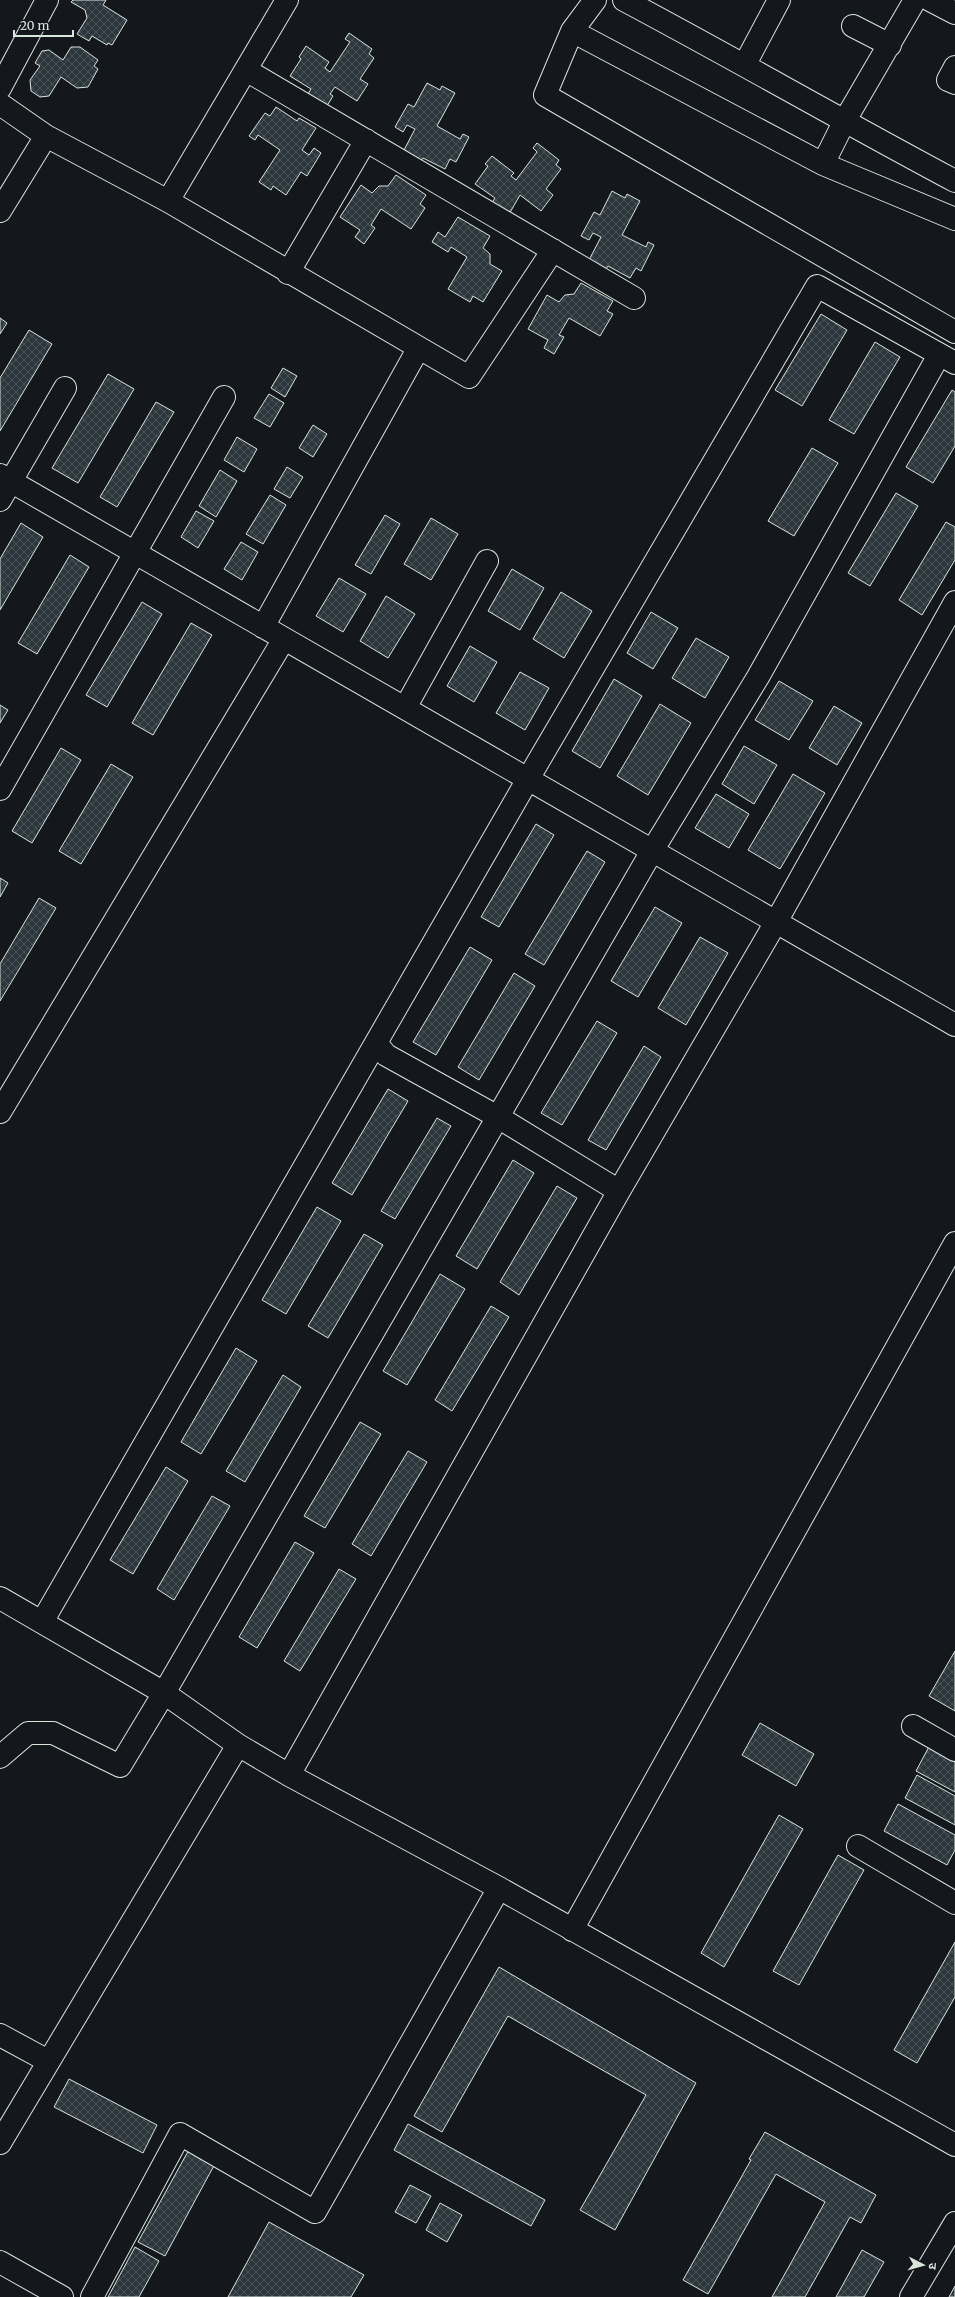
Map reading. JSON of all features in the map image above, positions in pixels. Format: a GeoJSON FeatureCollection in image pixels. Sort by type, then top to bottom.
{"type":"FeatureCollection","features":[{"type":"Feature","properties":{"kind":"street"},"geometry":{"type":"LineString","coordinates":[[0,88],[46,0]]}},
{"type":"Feature","properties":{"kind":"street"},"geometry":{"type":"LineString","coordinates":[[168,201],[287,0]]}},
{"type":"Feature","properties":{"kind":"street"},"geometry":{"type":"LineString","coordinates":[[595,0],[572,31],[545,95],[955,332]]}},
{"type":"Feature","properties":{"kind":"street"},"geometry":{"type":"LineString","coordinates":[[624,0],[745,64],[844,122],[955,182]]}},
{"type":"Feature","properties":{"kind":"street"},"geometry":{"type":"LineString","coordinates":[[745,64],[779,0]]}},
{"type":"Feature","properties":{"kind":"street"},"geometry":{"type":"LineString","coordinates":[[823,164],[844,122],[915,0]]}},
{"type":"Feature","properties":{"kind":"street"},"geometry":{"type":"LineString","coordinates":[[930,0],[955,13]]}},
{"type":"Feature","properties":{"kind":"street"},"geometry":{"type":"LineString","coordinates":[[852,26],[890,45]]}},
{"type":"Feature","properties":{"kind":"street"},"geometry":{"type":"LineString","coordinates":[[572,31],[823,164],[955,219]]}},
{"type":"Feature","properties":{"kind":"street"},"geometry":{"type":"LineString","coordinates":[[955,67],[948,80],[955,83]]}},
{"type":"Feature","properties":{"kind":"street"},"geometry":{"type":"LineString","coordinates":[[246,70],[634,298]]}},
{"type":"Feature","properties":{"kind":"street"},"geometry":{"type":"LineString","coordinates":[[0,104],[46,136],[168,201],[288,273],[469,378],[553,250]]}},
{"type":"Feature","properties":{"kind":"street"},"geometry":{"type":"LineString","coordinates":[[0,211],[46,136]]}},
{"type":"Feature","properties":{"kind":"street"},"geometry":{"type":"LineString","coordinates":[[288,273],[366,140]]}},
{"type":"Feature","properties":{"kind":"street"},"geometry":{"type":"LineString","coordinates":[[0,1756],[28,1733],[53,1733],[120,1766],[164,1693],[652,851],[758,678],[947,359],[817,286],[528,779],[377,1044],[42,1622]]}},
{"type":"Feature","properties":{"kind":"street"},"geometry":{"type":"LineString","coordinates":[[263,627],[418,349]]}},
{"type":"Feature","properties":{"kind":"street"},"geometry":{"type":"LineString","coordinates":[[0,500],[6,478],[65,388]]}},
{"type":"Feature","properties":{"kind":"street"},"geometry":{"type":"LineString","coordinates":[[0,789],[224,397]]}},
{"type":"Feature","properties":{"kind":"street"},"geometry":{"type":"LineString","coordinates":[[6,478],[955,1025]]}},
{"type":"Feature","properties":{"kind":"street"},"geometry":{"type":"LineString","coordinates":[[405,708],[487,561]]}},
{"type":"Feature","properties":{"kind":"street"},"geometry":{"type":"LineString","coordinates":[[289,1775],[619,1191],[776,922],[955,602]]}},
{"type":"Feature","properties":{"kind":"street"},"geometry":{"type":"LineString","coordinates":[[0,1112],[284,639]]}},
{"type":"Feature","properties":{"kind":"street"},"geometry":{"type":"LineString","coordinates":[[377,1044],[386,1055],[498,1117],[619,1191]]}},
{"type":"Feature","properties":{"kind":"street"},"geometry":{"type":"LineString","coordinates":[[572,1930],[955,1243]]}},
{"type":"Feature","properties":{"kind":"street"},"geometry":{"type":"LineString","coordinates":[[0,1598],[164,1693],[238,1744],[289,1775],[499,1888],[955,2145]]}},
{"type":"Feature","properties":{"kind":"street"},"geometry":{"type":"LineString","coordinates":[[913,1726],[955,1750]]}},
{"type":"Feature","properties":{"kind":"street"},"geometry":{"type":"LineString","coordinates":[[0,2144],[238,1744]]}},
{"type":"Feature","properties":{"kind":"street"},"geometry":{"type":"LineString","coordinates":[[858,1846],[955,1903]]}},
{"type":"Feature","properties":{"kind":"street"},"geometry":{"type":"LineString","coordinates":[[92,2297],[180,2134],[315,2212],[499,1888]]}},
{"type":"Feature","properties":{"kind":"street"},"geometry":{"type":"LineString","coordinates":[[0,2035],[48,2062]]}},
{"type":"Feature","properties":{"kind":"street"},"geometry":{"type":"LineString","coordinates":[[911,2297],[955,2223]]}},
{"type":"Feature","properties":{"kind":"street"},"geometry":{"type":"LineString","coordinates":[[0,2262],[62,2297]]}},
{"type":"Feature","properties":{"kind":"building"},"geometry":{"type":"Polygon","coordinates":[[[73,0],[106,0],[103,5],[127,20],[112,45],[108,43],[107,45],[92,36],[89,41],[77,34],[87,18],[85,10],[71,2],[73,0]]]}},
{"type":"Feature","properties":{"kind":"building"},"geometry":{"type":"Polygon","coordinates":[[[349,33],[372,49],[369,54],[374,58],[360,79],[368,84],[357,101],[335,87],[330,94],[333,96],[325,109],[306,97],[311,89],[290,76],[301,59],[299,57],[306,46],[329,62],[325,68],[330,72],[350,42],[345,39],[349,33]]]}},
{"type":"Feature","properties":{"kind":"building"},"geometry":{"type":"Polygon","coordinates":[[[71,47],[80,47],[98,60],[94,66],[98,69],[88,87],[77,88],[61,77],[49,96],[40,97],[31,91],[30,80],[40,66],[35,63],[42,51],[49,50],[63,60],[71,47]]]}},
{"type":"Feature","properties":{"kind":"building"},"geometry":{"type":"Polygon","coordinates":[[[427,83],[440,90],[442,86],[455,93],[437,126],[460,139],[463,134],[469,137],[456,162],[450,159],[445,169],[423,158],[421,161],[403,152],[415,129],[407,125],[403,132],[395,127],[408,104],[414,107],[427,83]]]}},
{"type":"Feature","properties":{"kind":"building"},"geometry":{"type":"Polygon","coordinates":[[[276,107],[297,121],[299,118],[316,128],[302,150],[309,155],[314,148],[321,153],[307,176],[301,172],[286,195],[273,186],[271,190],[259,182],[280,150],[258,135],[255,140],[249,136],[265,113],[270,116],[276,107]]]}},
{"type":"Feature","properties":{"kind":"building"},"geometry":{"type":"Polygon","coordinates":[[[537,143],[559,160],[556,165],[561,169],[546,189],[553,195],[541,211],[520,195],[508,216],[491,204],[495,198],[475,184],[488,166],[485,164],[492,156],[514,173],[511,176],[516,180],[537,152],[533,148],[537,143]]]}},
{"type":"Feature","properties":{"kind":"building"},"geometry":{"type":"Polygon","coordinates":[[[396,175],[426,195],[420,204],[425,208],[411,229],[381,209],[371,225],[375,228],[364,244],[355,237],[360,230],[340,217],[361,185],[372,193],[379,186],[388,186],[396,175]]]}},
{"type":"Feature","properties":{"kind":"building"},"geometry":{"type":"Polygon","coordinates":[[[612,191],[625,198],[627,194],[640,201],[622,235],[646,247],[648,242],[654,245],[641,271],[636,268],[630,278],[608,266],[606,269],[589,260],[601,237],[593,233],[589,240],[581,236],[594,212],[600,215],[612,191]]]}},
{"type":"Feature","properties":{"kind":"building"},"geometry":{"type":"Polygon","coordinates":[[[458,217],[490,236],[483,248],[490,254],[490,264],[502,271],[483,302],[473,296],[470,302],[448,289],[467,257],[451,247],[448,252],[432,242],[438,232],[445,237],[458,217]]]}},
{"type":"Feature","properties":{"kind":"building"},"geometry":{"type":"Polygon","coordinates":[[[581,283],[613,301],[607,311],[613,314],[600,336],[569,318],[559,335],[564,337],[554,354],[544,348],[548,340],[528,329],[547,295],[559,302],[565,295],[574,294],[581,283]]]}},
{"type":"Feature","properties":{"kind":"building"},"geometry":{"type":"Polygon","coordinates":[[[821,314],[847,330],[802,406],[775,390],[821,314]]]}},
{"type":"Feature","properties":{"kind":"building"},"geometry":{"type":"Polygon","coordinates":[[[0,318],[7,323],[0,334],[0,318]]]}},
{"type":"Feature","properties":{"kind":"building"},"geometry":{"type":"Polygon","coordinates":[[[29,330],[52,344],[0,431],[0,378],[29,330]]]}},
{"type":"Feature","properties":{"kind":"building"},"geometry":{"type":"Polygon","coordinates":[[[875,342],[900,357],[854,434],[829,420],[875,342]]]}},
{"type":"Feature","properties":{"kind":"building"},"geometry":{"type":"Polygon","coordinates":[[[283,368],[297,376],[285,397],[271,388],[283,368]]]}},
{"type":"Feature","properties":{"kind":"building"},"geometry":{"type":"Polygon","coordinates":[[[108,374],[134,389],[78,483],[52,468],[108,374]]]}},
{"type":"Feature","properties":{"kind":"building"},"geometry":{"type":"Polygon","coordinates":[[[952,390],[955,392],[955,446],[933,483],[906,467],[952,390]]]}},
{"type":"Feature","properties":{"kind":"building"},"geometry":{"type":"Polygon","coordinates":[[[269,394],[284,403],[270,427],[254,418],[269,394]]]}},
{"type":"Feature","properties":{"kind":"building"},"geometry":{"type":"Polygon","coordinates":[[[156,402],[174,412],[117,507],[100,497],[156,402]]]}},
{"type":"Feature","properties":{"kind":"building"},"geometry":{"type":"Polygon","coordinates":[[[313,425],[327,434],[313,457],[299,448],[313,425]]]}},
{"type":"Feature","properties":{"kind":"building"},"geometry":{"type":"Polygon","coordinates":[[[237,437],[257,449],[244,472],[224,460],[237,437]]]}},
{"type":"Feature","properties":{"kind":"building"},"geometry":{"type":"Polygon","coordinates":[[[812,448],[838,463],[794,536],[768,521],[812,448]]]}},
{"type":"Feature","properties":{"kind":"building"},"geometry":{"type":"Polygon","coordinates":[[[287,467],[303,477],[290,498],[274,489],[287,467]]]}},
{"type":"Feature","properties":{"kind":"building"},"geometry":{"type":"Polygon","coordinates":[[[220,470],[237,481],[216,517],[199,506],[220,470]]]}},
{"type":"Feature","properties":{"kind":"building"},"geometry":{"type":"Polygon","coordinates":[[[896,493],[918,506],[870,586],[848,573],[896,493]]]}},
{"type":"Feature","properties":{"kind":"building"},"geometry":{"type":"Polygon","coordinates":[[[270,495],[286,505],[263,544],[246,534],[270,495]]]}},
{"type":"Feature","properties":{"kind":"building"},"geometry":{"type":"Polygon","coordinates":[[[196,511],[214,521],[198,548],[181,537],[196,511]]]}},
{"type":"Feature","properties":{"kind":"building"},"geometry":{"type":"Polygon","coordinates":[[[385,515],[400,524],[371,574],[355,565],[385,515]]]}},
{"type":"Feature","properties":{"kind":"building"},"geometry":{"type":"Polygon","coordinates":[[[431,518],[458,534],[431,580],[404,564],[431,518]]]}},
{"type":"Feature","properties":{"kind":"building"},"geometry":{"type":"Polygon","coordinates":[[[946,522],[955,527],[955,560],[922,615],[899,600],[946,522]]]}},
{"type":"Feature","properties":{"kind":"building"},"geometry":{"type":"Polygon","coordinates":[[[21,523],[43,537],[0,610],[0,559],[21,523]]]}},
{"type":"Feature","properties":{"kind":"building"},"geometry":{"type":"Polygon","coordinates":[[[241,542],[258,552],[242,580],[224,569],[241,542]]]}},
{"type":"Feature","properties":{"kind":"building"},"geometry":{"type":"Polygon","coordinates":[[[70,555],[89,567],[37,654],[18,643],[70,555]]]}},
{"type":"Feature","properties":{"kind":"building"},"geometry":{"type":"Polygon","coordinates":[[[512,569],[544,588],[520,630],[488,611],[512,569]]]}},
{"type":"Feature","properties":{"kind":"building"},"geometry":{"type":"Polygon","coordinates":[[[339,578],[366,594],[343,632],[316,616],[339,578]]]}},
{"type":"Feature","properties":{"kind":"building"},"geometry":{"type":"Polygon","coordinates":[[[561,592],[592,611],[564,658],[533,639],[561,592]]]}},
{"type":"Feature","properties":{"kind":"building"},"geometry":{"type":"Polygon","coordinates":[[[386,596],[415,614],[388,658],[360,641],[386,596]]]}},
{"type":"Feature","properties":{"kind":"building"},"geometry":{"type":"Polygon","coordinates":[[[142,602],[162,614],[107,707],[86,695],[142,602]]]}},
{"type":"Feature","properties":{"kind":"building"},"geometry":{"type":"Polygon","coordinates":[[[651,612],[678,628],[653,669],[627,653],[651,612]]]}},
{"type":"Feature","properties":{"kind":"building"},"geometry":{"type":"Polygon","coordinates":[[[191,623],[212,635],[153,735],[132,723],[191,623]]]}},
{"type":"Feature","properties":{"kind":"building"},"geometry":{"type":"Polygon","coordinates":[[[696,638],[729,657],[705,698],[672,678],[696,638]]]}},
{"type":"Feature","properties":{"kind":"building"},"geometry":{"type":"Polygon","coordinates":[[[470,646],[497,662],[474,702],[447,686],[470,646]]]}},
{"type":"Feature","properties":{"kind":"building"},"geometry":{"type":"Polygon","coordinates":[[[520,672],[549,688],[525,730],[496,713],[520,672]]]}},
{"type":"Feature","properties":{"kind":"building"},"geometry":{"type":"Polygon","coordinates":[[[614,679],[642,696],[600,768],[572,751],[614,679]]]}},
{"type":"Feature","properties":{"kind":"building"},"geometry":{"type":"Polygon","coordinates":[[[779,681],[813,701],[789,740],[755,720],[779,681]]]}},
{"type":"Feature","properties":{"kind":"building"},"geometry":{"type":"Polygon","coordinates":[[[660,704],[691,723],[648,795],[617,776],[660,704]]]}},
{"type":"Feature","properties":{"kind":"building"},"geometry":{"type":"Polygon","coordinates":[[[0,705],[8,710],[0,723],[0,705]]]}},
{"type":"Feature","properties":{"kind":"building"},"geometry":{"type":"Polygon","coordinates":[[[834,706],[862,723],[837,765],[809,748],[834,706]]]}},
{"type":"Feature","properties":{"kind":"building"},"geometry":{"type":"Polygon","coordinates":[[[744,746],[777,765],[754,804],[722,784],[744,746]]]}},
{"type":"Feature","properties":{"kind":"building"},"geometry":{"type":"Polygon","coordinates":[[[61,748],[81,760],[32,843],[12,831],[61,748]]]}},
{"type":"Feature","properties":{"kind":"building"},"geometry":{"type":"Polygon","coordinates":[[[111,764],[133,777],[81,864],[59,851],[111,764]]]}},
{"type":"Feature","properties":{"kind":"building"},"geometry":{"type":"Polygon","coordinates":[[[793,774],[825,793],[780,869],[748,850],[793,774]]]}},
{"type":"Feature","properties":{"kind":"building"},"geometry":{"type":"Polygon","coordinates":[[[716,794],[749,814],[729,848],[695,828],[716,794]]]}},
{"type":"Feature","properties":{"kind":"building"},"geometry":{"type":"Polygon","coordinates":[[[536,824],[554,835],[499,927],[481,917],[536,824]]]}},
{"type":"Feature","properties":{"kind":"building"},"geometry":{"type":"Polygon","coordinates":[[[587,851],[605,862],[544,965],[525,954],[587,851]]]}},
{"type":"Feature","properties":{"kind":"building"},"geometry":{"type":"Polygon","coordinates":[[[0,878],[8,883],[0,897],[0,878]]]}},
{"type":"Feature","properties":{"kind":"building"},"geometry":{"type":"Polygon","coordinates":[[[39,898],[56,908],[0,1001],[0,964],[39,898]]]}},
{"type":"Feature","properties":{"kind":"building"},"geometry":{"type":"Polygon","coordinates":[[[655,907],[682,923],[638,997],[611,981],[655,907]]]}},
{"type":"Feature","properties":{"kind":"building"},"geometry":{"type":"Polygon","coordinates":[[[700,937],[728,953],[686,1025],[658,1008],[700,937]]]}},
{"type":"Feature","properties":{"kind":"building"},"geometry":{"type":"Polygon","coordinates":[[[470,947],[492,960],[436,1055],[413,1042],[470,947]]]}},
{"type":"Feature","properties":{"kind":"building"},"geometry":{"type":"Polygon","coordinates":[[[514,973],[535,986],[479,1080],[458,1067],[514,973]]]}},
{"type":"Feature","properties":{"kind":"building"},"geometry":{"type":"Polygon","coordinates":[[[597,1021],[617,1033],[562,1125],[541,1113],[597,1021]]]}},
{"type":"Feature","properties":{"kind":"building"},"geometry":{"type":"Polygon","coordinates":[[[644,1046],[661,1057],[606,1150],[588,1140],[644,1046]]]}},
{"type":"Feature","properties":{"kind":"building"},"geometry":{"type":"Polygon","coordinates":[[[388,1089],[408,1101],[352,1195],[332,1183],[388,1089]]]}},
{"type":"Feature","properties":{"kind":"building"},"geometry":{"type":"Polygon","coordinates":[[[437,1118],[451,1126],[395,1219],[381,1211],[437,1118]]]}},
{"type":"Feature","properties":{"kind":"building"},"geometry":{"type":"Polygon","coordinates":[[[513,1160],[534,1173],[477,1269],[456,1256],[513,1160]]]}},
{"type":"Feature","properties":{"kind":"building"},"geometry":{"type":"Polygon","coordinates":[[[557,1186],[577,1198],[519,1295],[500,1282],[557,1186]]]}},
{"type":"Feature","properties":{"kind":"building"},"geometry":{"type":"Polygon","coordinates":[[[317,1207],[341,1221],[286,1314],[262,1300],[317,1207]]]}},
{"type":"Feature","properties":{"kind":"building"},"geometry":{"type":"Polygon","coordinates":[[[364,1234],[383,1245],[328,1338],[308,1326],[364,1234]]]}},
{"type":"Feature","properties":{"kind":"building"},"geometry":{"type":"Polygon","coordinates":[[[440,1274],[465,1289],[407,1385],[383,1371],[440,1274]]]}},
{"type":"Feature","properties":{"kind":"building"},"geometry":{"type":"Polygon","coordinates":[[[491,1306],[509,1317],[452,1411],[435,1400],[491,1306]]]}},
{"type":"Feature","properties":{"kind":"building"},"geometry":{"type":"Polygon","coordinates":[[[236,1348],[257,1361],[201,1454],[181,1442],[236,1348]]]}},
{"type":"Feature","properties":{"kind":"building"},"geometry":{"type":"Polygon","coordinates":[[[283,1375],[301,1387],[245,1482],[226,1471],[283,1375]]]}},
{"type":"Feature","properties":{"kind":"building"},"geometry":{"type":"Polygon","coordinates":[[[360,1422],[381,1434],[325,1528],[304,1516],[360,1422]]]}},
{"type":"Feature","properties":{"kind":"building"},"geometry":{"type":"Polygon","coordinates":[[[408,1451],[427,1462],[371,1556],[352,1544],[408,1451]]]}},
{"type":"Feature","properties":{"kind":"building"},"geometry":{"type":"Polygon","coordinates":[[[166,1467],[188,1481],[133,1574],[110,1560],[166,1467]]]}},
{"type":"Feature","properties":{"kind":"building"},"geometry":{"type":"Polygon","coordinates":[[[212,1496],[230,1506],[174,1600],[157,1589],[212,1496]]]}},
{"type":"Feature","properties":{"kind":"building"},"geometry":{"type":"Polygon","coordinates":[[[295,1542],[314,1553],[257,1648],[239,1637],[295,1542]]]}},
{"type":"Feature","properties":{"kind":"building"},"geometry":{"type":"Polygon","coordinates":[[[339,1569],[356,1579],[300,1671],[284,1661],[339,1569]]]}},
{"type":"Feature","properties":{"kind":"building"},"geometry":{"type":"Polygon","coordinates":[[[955,1651],[955,1711],[929,1696],[955,1651]]]}},
{"type":"Feature","properties":{"kind":"building"},"geometry":{"type":"Polygon","coordinates":[[[760,1723],[814,1754],[796,1786],[742,1755],[760,1723]]]}},
{"type":"Feature","properties":{"kind":"building"},"geometry":{"type":"Polygon","coordinates":[[[931,1743],[955,1756],[955,1792],[916,1771],[931,1743]]]}},
{"type":"Feature","properties":{"kind":"building"},"geometry":{"type":"Polygon","coordinates":[[[917,1775],[955,1796],[955,1825],[905,1798],[917,1775]]]}},
{"type":"Feature","properties":{"kind":"building"},"geometry":{"type":"Polygon","coordinates":[[[898,1804],[955,1835],[955,1850],[947,1865],[884,1831],[898,1804]]]}},
{"type":"Feature","properties":{"kind":"building"},"geometry":{"type":"Polygon","coordinates":[[[779,1815],[803,1829],[724,1967],[701,1953],[779,1815]]]}},
{"type":"Feature","properties":{"kind":"building"},"geometry":{"type":"Polygon","coordinates":[[[838,1855],[864,1870],[799,1985],[773,1971],[838,1855]]]}},
{"type":"Feature","properties":{"kind":"building"},"geometry":{"type":"Polygon","coordinates":[[[955,1942],[955,1997],[917,2063],[894,2050],[955,1942]]]}},
{"type":"Feature","properties":{"kind":"building"},"geometry":{"type":"Polygon","coordinates":[[[499,1967],[696,2083],[615,2230],[580,2210],[646,2095],[508,2016],[442,2132],[414,2116],[499,1967]]]}},
{"type":"Feature","properties":{"kind":"building"},"geometry":{"type":"Polygon","coordinates":[[[69,2079],[157,2125],[143,2153],[54,2107],[69,2079]]]}},
{"type":"Feature","properties":{"kind":"building"},"geometry":{"type":"Polygon","coordinates":[[[408,2124],[545,2200],[531,2226],[394,2150],[408,2124]]]}},
{"type":"Feature","properties":{"kind":"building"},"geometry":{"type":"Polygon","coordinates":[[[765,2132],[876,2195],[861,2223],[850,2217],[805,2297],[772,2297],[825,2202],[776,2174],[708,2294],[683,2280],[751,2160],[749,2159],[765,2132]]]}},
{"type":"Feature","properties":{"kind":"building"},"geometry":{"type":"Polygon","coordinates":[[[191,2146],[217,2160],[165,2256],[138,2242],[191,2146]]]}},
{"type":"Feature","properties":{"kind":"building"},"geometry":{"type":"Polygon","coordinates":[[[410,2185],[431,2196],[416,2223],[395,2212],[410,2185]]]}},
{"type":"Feature","properties":{"kind":"building"},"geometry":{"type":"Polygon","coordinates":[[[440,2203],[462,2215],[447,2242],[426,2230],[440,2203]]]}},
{"type":"Feature","properties":{"kind":"building"},"geometry":{"type":"Polygon","coordinates":[[[269,2222],[364,2275],[351,2297],[228,2297],[269,2222]]]}},
{"type":"Feature","properties":{"kind":"building"},"geometry":{"type":"Polygon","coordinates":[[[135,2247],[159,2261],[139,2297],[108,2297],[135,2247]]]}},
{"type":"Feature","properties":{"kind":"building"},"geometry":{"type":"Polygon","coordinates":[[[862,2250],[884,2262],[864,2297],[836,2297],[862,2250]]]}},
{"type":"Feature","properties":{"kind":"building"},"geometry":{"type":"Polygon","coordinates":[[[955,2286],[955,2297],[949,2297],[955,2286]]]}}]}
